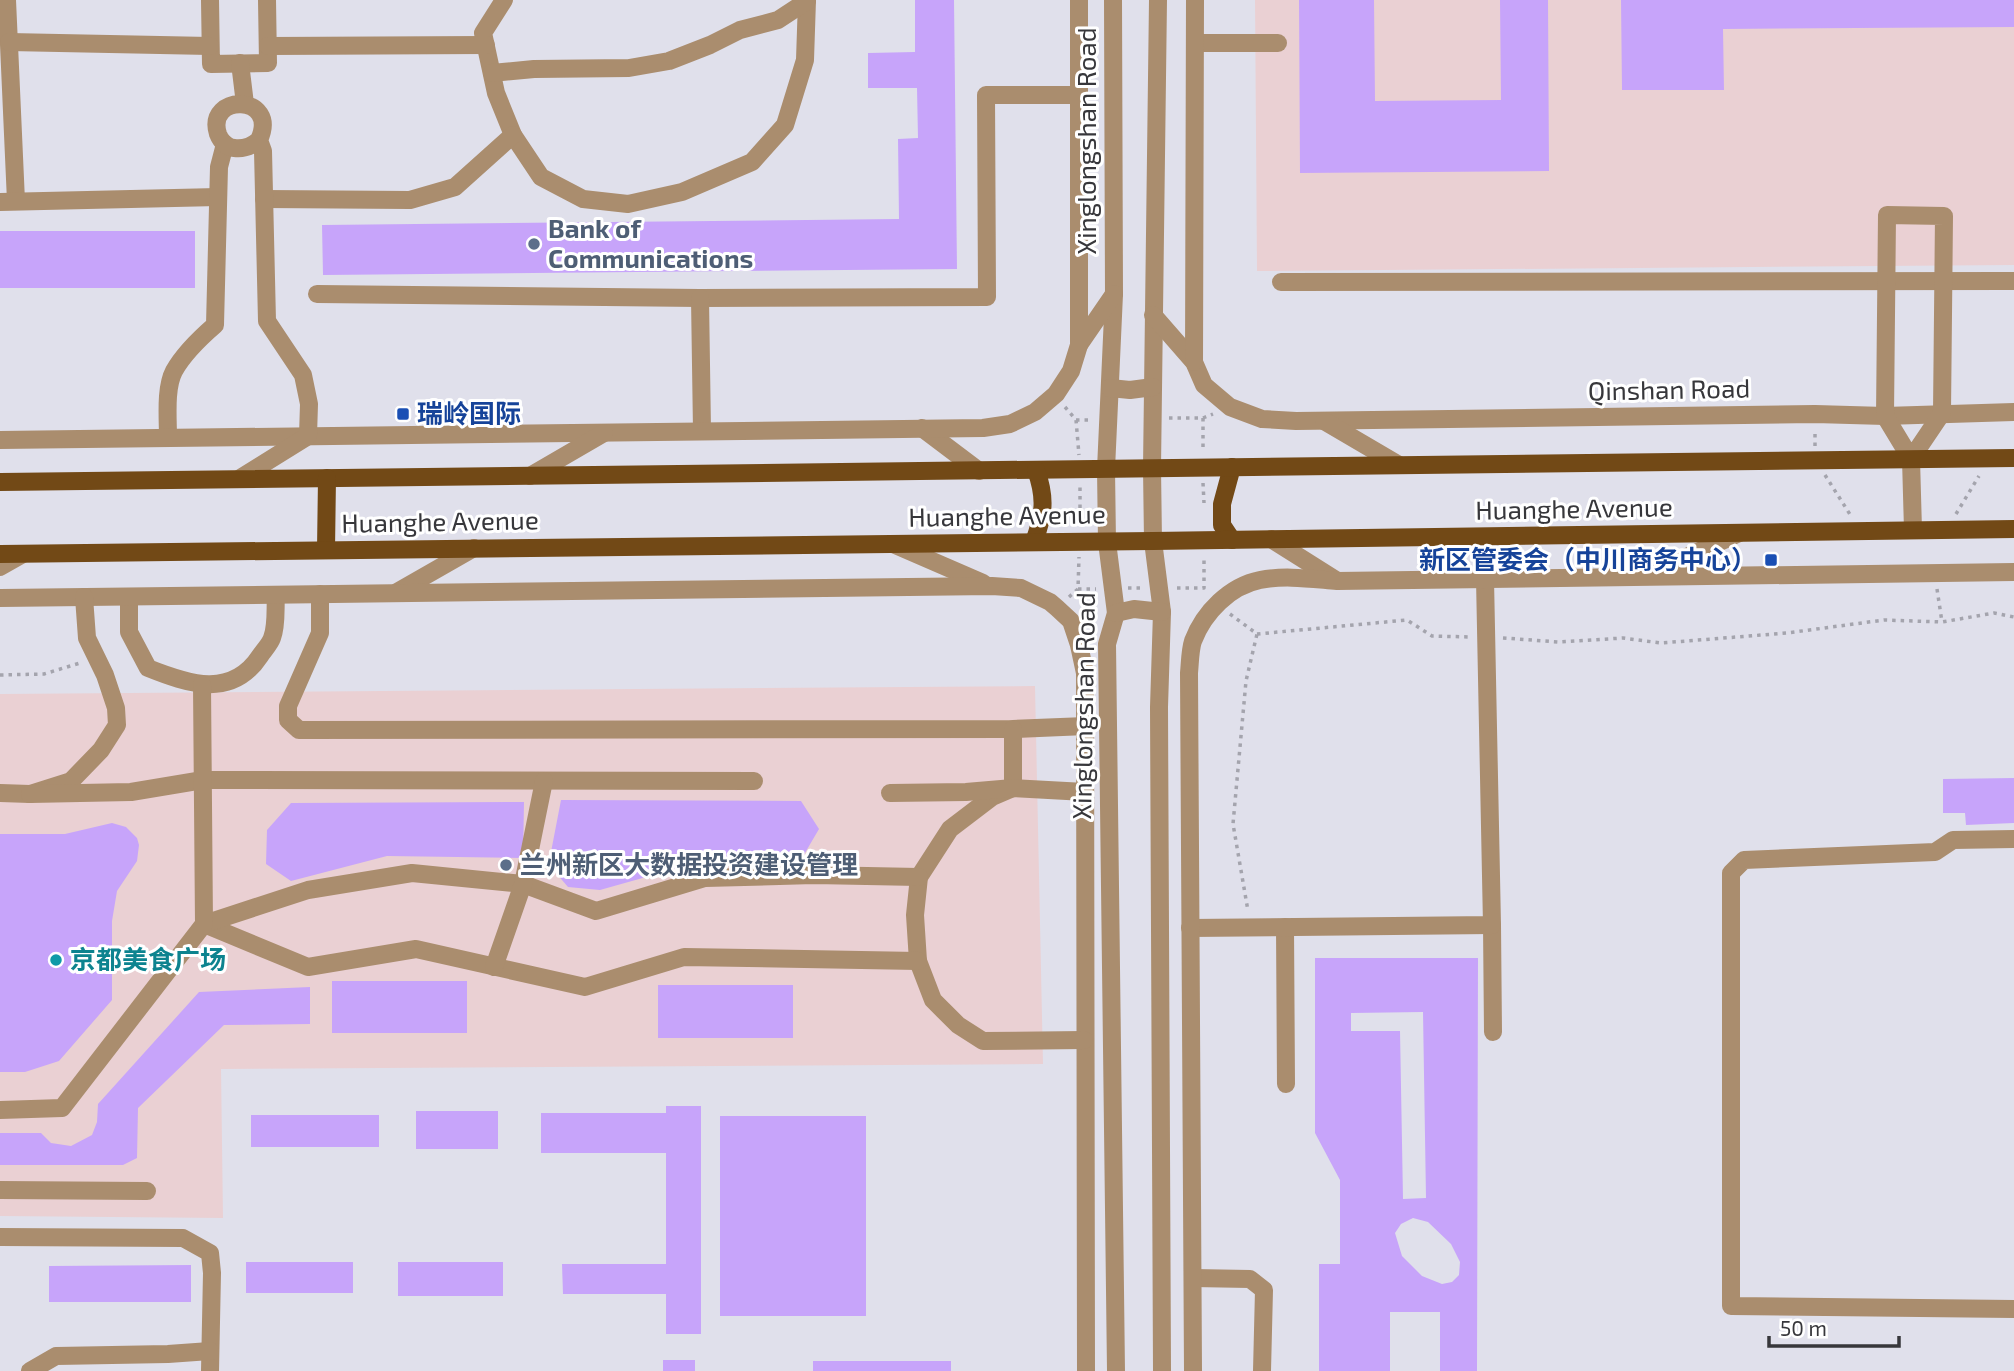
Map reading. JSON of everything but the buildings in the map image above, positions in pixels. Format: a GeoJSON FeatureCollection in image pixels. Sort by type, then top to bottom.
{"type":"FeatureCollection","features":[{"type":"Feature","properties":{"kind":"main road","name":"Huanghe Avenue"},"geometry":{"type":"LineString","coordinates":[[0,482],[2014,458]]}},
{"type":"Feature","properties":{"kind":"main road"},"geometry":{"type":"LineString","coordinates":[[1232,467],[1222,504],[1222,525],[1232,540]]}},
{"type":"Feature","properties":{"kind":"main road"},"geometry":{"type":"LineString","coordinates":[[1034,542],[1043,518],[1043,489],[1036,470]]}},
{"type":"Feature","properties":{"kind":"main road"},"geometry":{"type":"LineString","coordinates":[[326,550],[327,478]]}},
{"type":"Feature","properties":{"kind":"main road","name":"Huanghe Avenue"},"geometry":{"type":"LineString","coordinates":[[0,554],[2014,528]]}},
{"type":"Feature","properties":{"kind":"street"},"geometry":{"type":"LineString","coordinates":[[7,0],[8,201],[218,197]]}},
{"type":"Feature","properties":{"kind":"street"},"geometry":{"type":"LineString","coordinates":[[210,0],[211,64],[268,63],[267,0]]}},
{"type":"Feature","properties":{"kind":"street"},"geometry":{"type":"LineString","coordinates":[[504,0],[483,33],[496,93],[513,135],[541,177],[583,199],[628,204],[682,191],[752,162],[785,125],[804,60],[807,0]]}},
{"type":"Feature","properties":{"kind":"street"},"geometry":{"type":"LineString","coordinates":[[492,73],[534,69],[629,68],[669,61],[740,30],[778,20],[807,0]]}},
{"type":"Feature","properties":{"kind":"street"},"geometry":{"type":"LineString","coordinates":[[1079,0],[1079,345]]}},
{"type":"Feature","properties":{"kind":"street","name":"Xinglongshan Road"},"geometry":{"type":"LineString","coordinates":[[1113,0],[1114,293],[1106,469],[1107,541],[1116,613],[1107,644],[1116,1371]]}},
{"type":"Feature","properties":{"kind":"street"},"geometry":{"type":"LineString","coordinates":[[1158,0],[1152,468],[1153,541],[1162,612],[1159,707],[1162,1371]]}},
{"type":"Feature","properties":{"kind":"street"},"geometry":{"type":"LineString","coordinates":[[1194,362],[1195,0]]}},
{"type":"Feature","properties":{"kind":"street"},"geometry":{"type":"LineString","coordinates":[[9,42],[211,46]]}},
{"type":"Feature","properties":{"kind":"street"},"geometry":{"type":"LineString","coordinates":[[1195,43],[1278,43]]}},
{"type":"Feature","properties":{"kind":"street"},"geometry":{"type":"LineString","coordinates":[[268,46],[486,45]]}},
{"type":"Feature","properties":{"kind":"street"},"geometry":{"type":"LineString","coordinates":[[240,63],[245,104]]}},
{"type":"Feature","properties":{"kind":"street"},"geometry":{"type":"LineString","coordinates":[[317,293],[700,298],[987,297],[986,95],[1079,95]]}},
{"type":"Feature","properties":{"kind":"street"},"geometry":{"type":"LineString","coordinates":[[245,104],[257,111],[263,125],[258,140],[239,149],[225,144],[217,131],[219,116],[230,105],[245,104]]}},
{"type":"Feature","properties":{"kind":"street"},"geometry":{"type":"LineString","coordinates":[[264,199],[410,200],[455,187],[513,135]]}},
{"type":"Feature","properties":{"kind":"street"},"geometry":{"type":"LineString","coordinates":[[258,140],[263,151],[267,321],[303,375],[309,404],[308,436]]}},
{"type":"Feature","properties":{"kind":"street"},"geometry":{"type":"LineString","coordinates":[[168,438],[168,399],[173,373],[195,342],[215,325],[219,167],[225,144]]}},
{"type":"Feature","properties":{"kind":"street"},"geometry":{"type":"LineString","coordinates":[[1911,459],[1942,413],[1944,216],[1886,215],[1885,416],[1911,459],[1913,530]]}},
{"type":"Feature","properties":{"kind":"street"},"geometry":{"type":"LineString","coordinates":[[1281,282],[2014,281]]}},
{"type":"Feature","properties":{"kind":"street"},"geometry":{"type":"LineString","coordinates":[[0,440],[982,428],[1010,424],[1035,412],[1056,394],[1071,371],[1079,345],[1114,293]]}},
{"type":"Feature","properties":{"kind":"street"},"geometry":{"type":"LineString","coordinates":[[700,298],[702,431]]}},
{"type":"Feature","properties":{"kind":"street","name":"Qinshan Road"},"geometry":{"type":"LineString","coordinates":[[1153,315],[1194,362],[1204,385],[1230,407],[1262,419],[1324,421],[1815,414],[1885,416],[2014,412]]}},
{"type":"Feature","properties":{"kind":"street"},"geometry":{"type":"LineString","coordinates":[[1110,388],[1130,390],[1153,387]]}},
{"type":"Feature","properties":{"kind":"street"},"geometry":{"type":"LineString","coordinates":[[1324,421],[1399,465]]}},
{"type":"Feature","properties":{"kind":"street"},"geometry":{"type":"LineString","coordinates":[[922,428],[979,471]]}},
{"type":"Feature","properties":{"kind":"street"},"geometry":{"type":"LineString","coordinates":[[530,476],[607,432]]}},
{"type":"Feature","properties":{"kind":"street"},"geometry":{"type":"LineString","coordinates":[[239,480],[308,436]]}},
{"type":"Feature","properties":{"kind":"street"},"geometry":{"type":"LineString","coordinates":[[1644,577],[1739,533]]}},
{"type":"Feature","properties":{"kind":"street"},"geometry":{"type":"LineString","coordinates":[[1271,539],[1337,581]]}},
{"type":"Feature","properties":{"kind":"street"},"geometry":{"type":"LineString","coordinates":[[893,544],[992,586]]}},
{"type":"Feature","properties":{"kind":"street"},"geometry":{"type":"LineString","coordinates":[[394,593],[474,548]]}},
{"type":"Feature","properties":{"kind":"street"},"geometry":{"type":"LineString","coordinates":[[0,567],[23,554]]}},
{"type":"Feature","properties":{"kind":"street"},"geometry":{"type":"LineString","coordinates":[[1193,1371],[1189,673],[1192,642],[1207,615],[1218,604],[1230,593],[1258,580],[1290,578],[1337,581],[2014,572]]}},
{"type":"Feature","properties":{"kind":"street"},"geometry":{"type":"LineString","coordinates":[[1485,579],[1493,1032]]}},
{"type":"Feature","properties":{"kind":"street"},"geometry":{"type":"LineString","coordinates":[[0,598],[992,586],[1021,588],[1050,602],[1071,621],[1085,673],[1086,1371]]}},
{"type":"Feature","properties":{"kind":"street"},"geometry":{"type":"LineString","coordinates":[[320,594],[320,633],[288,706],[288,720],[299,730],[1013,729],[1086,726]]}},
{"type":"Feature","properties":{"kind":"street"},"geometry":{"type":"LineString","coordinates":[[129,597],[129,632],[148,668],[181,681],[202,685],[231,681],[253,667],[273,637],[276,595]]}},
{"type":"Feature","properties":{"kind":"street"},"geometry":{"type":"LineString","coordinates":[[30,794],[71,781],[101,750],[117,725],[116,708],[87,638],[84,597]]}},
{"type":"Feature","properties":{"kind":"street"},"geometry":{"type":"LineString","coordinates":[[1116,613],[1135,609],[1162,612]]}},
{"type":"Feature","properties":{"kind":"street"},"geometry":{"type":"LineString","coordinates":[[1085,707],[1107,644]]}},
{"type":"Feature","properties":{"kind":"street"},"geometry":{"type":"LineString","coordinates":[[1159,707],[1189,673]]}},
{"type":"Feature","properties":{"kind":"street"},"geometry":{"type":"LineString","coordinates":[[202,685],[204,924]]}},
{"type":"Feature","properties":{"kind":"street"},"geometry":{"type":"LineString","coordinates":[[1013,729],[1013,788]]}},
{"type":"Feature","properties":{"kind":"street"},"geometry":{"type":"LineString","coordinates":[[0,793],[131,792],[203,780],[754,781]]}},
{"type":"Feature","properties":{"kind":"street"},"geometry":{"type":"LineString","coordinates":[[494,967],[523,884],[544,781]]}},
{"type":"Feature","properties":{"kind":"street"},"geometry":{"type":"LineString","coordinates":[[1013,788],[992,797],[950,830],[919,877],[915,915],[918,961],[933,1000],[958,1025],[983,1041],[1084,1040]]}},
{"type":"Feature","properties":{"kind":"street"},"geometry":{"type":"LineString","coordinates":[[890,793],[1013,788],[1085,792]]}},
{"type":"Feature","properties":{"kind":"street"},"geometry":{"type":"LineString","coordinates":[[2014,839],[1953,840],[1935,852],[1744,860],[1731,873],[1731,1306],[2014,1308]]}},
{"type":"Feature","properties":{"kind":"street"},"geometry":{"type":"LineString","coordinates":[[0,1110],[62,1108],[204,924],[308,890],[412,873],[523,884],[596,911],[705,878],[814,875],[919,877]]}},
{"type":"Feature","properties":{"kind":"street"},"geometry":{"type":"LineString","coordinates":[[204,924],[308,967],[416,949],[585,987],[684,957],[918,961]]}},
{"type":"Feature","properties":{"kind":"street"},"geometry":{"type":"LineString","coordinates":[[1190,928],[1492,925]]}},
{"type":"Feature","properties":{"kind":"street"},"geometry":{"type":"LineString","coordinates":[[1285,927],[1286,1084]]}},
{"type":"Feature","properties":{"kind":"street"},"geometry":{"type":"LineString","coordinates":[[0,1190],[147,1191]]}},
{"type":"Feature","properties":{"kind":"street"},"geometry":{"type":"LineString","coordinates":[[0,1237],[183,1238],[210,1253],[212,1273],[209,1371]]}},
{"type":"Feature","properties":{"kind":"street"},"geometry":{"type":"LineString","coordinates":[[1193,1278],[1250,1279],[1264,1290],[1262,1371]]}},
{"type":"Feature","properties":{"kind":"street"},"geometry":{"type":"LineString","coordinates":[[30,1371],[56,1356],[210,1351]]}},
{"type":"Feature","properties":{"kind":"path"},"geometry":{"type":"LineString","coordinates":[[1056,394],[1076,420],[1081,469],[1078,589],[1057,608]]}},
{"type":"Feature","properties":{"kind":"path"},"geometry":{"type":"LineString","coordinates":[[1815,414],[1815,460],[1861,531]]}},
{"type":"Feature","properties":{"kind":"path"},"geometry":{"type":"LineString","coordinates":[[1947,529],[1990,458]]}},
{"type":"Feature","properties":{"kind":"path"},"geometry":{"type":"LineString","coordinates":[[1935,573],[1942,622]]}},
{"type":"Feature","properties":{"kind":"path"},"geometry":{"type":"LineString","coordinates":[[1218,604],[1258,634],[1407,620],[1432,636],[1559,642],[1623,638],[1661,643],[1787,633],[1884,620],[1942,622],[1994,613],[2014,617]]}},
{"type":"Feature","properties":{"kind":"path"},"geometry":{"type":"LineString","coordinates":[[1251,928],[1233,824],[1246,681],[1258,634]]}},
{"type":"Feature","properties":{"kind":"path"},"geometry":{"type":"LineString","coordinates":[[0,675],[44,674],[97,658]]}},
{"type":"Feature","properties":{"kind":"shaded area"},"geometry":{"type":"Polygon","coordinates":[[[1255,0],[2014,0],[2014,265],[1257,271],[1255,0]]]}},
{"type":"Feature","properties":{"kind":"shaded area"},"geometry":{"type":"Polygon","coordinates":[[[1035,686],[1043,1064],[221,1069],[223,1218],[0,1216],[0,694],[1035,686]]]}},
{"type":"Feature","properties":{"kind":"place","name":"Bank of Communications"},"geometry":{"type":"Point","coordinates":[534,244]}},
{"type":"Feature","properties":{"kind":"place","name":"瑞岭国际"},"geometry":{"type":"Point","coordinates":[403,414]}},
{"type":"Feature","properties":{"kind":"place","name":"新区管委会（中川商务中心）"},"geometry":{"type":"Point","coordinates":[1771,560]}},
{"type":"Feature","properties":{"kind":"place","name":"兰州新区大数据投资建设管理"},"geometry":{"type":"Point","coordinates":[506,865]}},
{"type":"Feature","properties":{"kind":"place","name":"京都美食广场"},"geometry":{"type":"Point","coordinates":[56,960]}}]}
